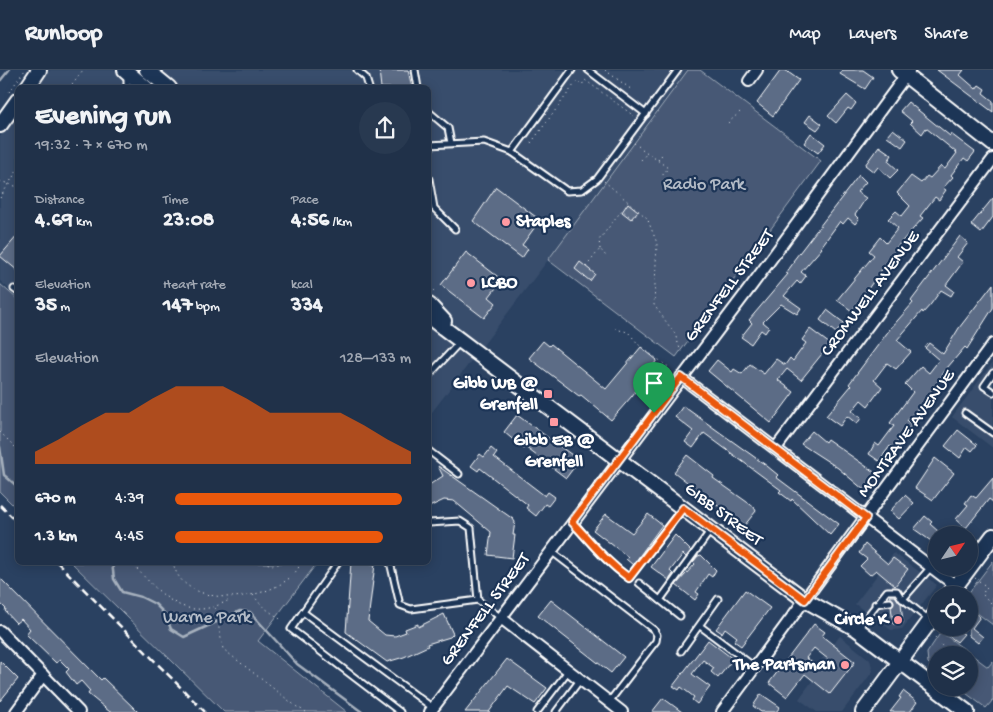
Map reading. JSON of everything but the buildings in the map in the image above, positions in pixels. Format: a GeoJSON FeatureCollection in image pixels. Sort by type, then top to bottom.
{"type":"FeatureCollection","features":[{"type":"Feature","properties":{"kind":"main road"},"geometry":{"type":"LineString","coordinates":[[29,85],[39,70]]}},
{"type":"Feature","properties":{"kind":"main road"},"geometry":{"type":"LineString","coordinates":[[148,70],[166,85]]}},
{"type":"Feature","properties":{"kind":"main road"},"geometry":{"type":"LineString","coordinates":[[126,71],[142,85]]}},
{"type":"Feature","properties":{"kind":"main road"},"geometry":{"type":"LineString","coordinates":[[904,72],[993,144]]}},
{"type":"Feature","properties":{"kind":"main road"},"geometry":{"type":"LineString","coordinates":[[0,125],[11,100]]}},
{"type":"Feature","properties":{"kind":"main road","name":"GIBB STREET"},"geometry":{"type":"LineString","coordinates":[[431,307],[462,340]]}},
{"type":"Feature","properties":{"kind":"main road","name":"GIBB STREET"},"geometry":{"type":"LineString","coordinates":[[431,319],[462,340],[805,600],[858,629],[967,712]]}},
{"type":"Feature","properties":{"kind":"main road"},"geometry":{"type":"LineString","coordinates":[[978,556],[993,536]]}},
{"type":"Feature","properties":{"kind":"main road"},"geometry":{"type":"LineString","coordinates":[[862,712],[928,624]]}},
{"type":"Feature","properties":{"kind":"street"},"geometry":{"type":"LineString","coordinates":[[749,81],[757,70]]}},
{"type":"Feature","properties":{"kind":"street","name":"GRENFELL STREET"},"geometry":{"type":"LineString","coordinates":[[431,710],[752,285],[904,72]]}},
{"type":"Feature","properties":{"kind":"street","name":"CROMWELL AVENUE"},"geometry":{"type":"LineString","coordinates":[[776,448],[993,158]]}},
{"type":"Feature","properties":{"kind":"street","name":"MONTRAVE AVENUE"},"geometry":{"type":"LineString","coordinates":[[722,712],[993,345]]}},
{"type":"Feature","properties":{"kind":"street"},"geometry":{"type":"LineString","coordinates":[[681,377],[928,564]]}},
{"type":"Feature","properties":{"kind":"street"},"geometry":{"type":"LineString","coordinates":[[940,576],[949,586]]}},
{"type":"Feature","properties":{"kind":"street"},"geometry":{"type":"LineString","coordinates":[[501,618],[622,712]]}},
{"type":"Feature","properties":{"kind":"street"},"geometry":{"type":"LineString","coordinates":[[0,631],[79,712]]}},
{"type":"Feature","properties":{"kind":"street"},"geometry":{"type":"LineString","coordinates":[[16,712],[43,675]]}},
{"type":"Feature","properties":{"kind":"lane"},"geometry":{"type":"LineString","coordinates":[[357,70],[366,78],[369,85]]}},
{"type":"Feature","properties":{"kind":"lane"},"geometry":{"type":"LineString","coordinates":[[415,70],[418,85]]}},
{"type":"Feature","properties":{"kind":"lane"},"geometry":{"type":"LineString","coordinates":[[512,152],[572,70]]}},
{"type":"Feature","properties":{"kind":"lane"},"geometry":{"type":"LineString","coordinates":[[588,70],[646,114]]}},
{"type":"Feature","properties":{"kind":"lane"},"geometry":{"type":"LineString","coordinates":[[431,145],[484,142],[512,152],[561,188],[570,192],[582,190],[598,179],[678,70]]}},
{"type":"Feature","properties":{"kind":"lane"},"geometry":{"type":"LineString","coordinates":[[126,71],[127,85]]}},
{"type":"Feature","properties":{"kind":"lane"},"geometry":{"type":"LineString","coordinates":[[431,114],[448,128],[451,143]]}},
{"type":"Feature","properties":{"kind":"lane"},"geometry":{"type":"LineString","coordinates":[[431,191],[434,208],[455,228]]}},
{"type":"Feature","properties":{"kind":"lane"},"geometry":{"type":"LineString","coordinates":[[431,373],[462,340]]}},
{"type":"Feature","properties":{"kind":"lane"},"geometry":{"type":"LineString","coordinates":[[992,375],[984,386],[993,392]]}},
{"type":"Feature","properties":{"kind":"lane"},"geometry":{"type":"LineString","coordinates":[[965,413],[993,433]]}},
{"type":"Feature","properties":{"kind":"lane"},"geometry":{"type":"LineString","coordinates":[[431,453],[459,474]]}},
{"type":"Feature","properties":{"kind":"lane"},"geometry":{"type":"LineString","coordinates":[[572,522],[591,546],[613,567],[629,578],[683,508]]}},
{"type":"Feature","properties":{"kind":"lane"},"geometry":{"type":"LineString","coordinates":[[431,523],[460,521],[471,528],[478,600],[501,618]]}},
{"type":"Feature","properties":{"kind":"lane"},"geometry":{"type":"LineString","coordinates":[[660,600],[712,529]]}},
{"type":"Feature","properties":{"kind":"lane"},"geometry":{"type":"LineString","coordinates":[[551,550],[657,634],[656,641],[609,702]]}},
{"type":"Feature","properties":{"kind":"lane"},"geometry":{"type":"LineString","coordinates":[[336,565],[291,629],[400,712]]}},
{"type":"Feature","properties":{"kind":"lane"},"geometry":{"type":"LineString","coordinates":[[391,565],[400,605],[411,610],[478,600]]}},
{"type":"Feature","properties":{"kind":"lane"},"geometry":{"type":"LineString","coordinates":[[902,599],[928,569]]}},
{"type":"Feature","properties":{"kind":"lane"},"geometry":{"type":"LineString","coordinates":[[639,583],[680,616]]}},
{"type":"Feature","properties":{"kind":"lane"},"geometry":{"type":"LineString","coordinates":[[858,629],[881,596],[891,590],[897,591],[902,599],[928,614]]}},
{"type":"Feature","properties":{"kind":"lane"},"geometry":{"type":"LineString","coordinates":[[681,651],[718,600]]}},
{"type":"Feature","properties":{"kind":"lane"},"geometry":{"type":"LineString","coordinates":[[875,604],[890,602]]}},
{"type":"Feature","properties":{"kind":"lane"},"geometry":{"type":"LineString","coordinates":[[303,612],[431,710]]}},
{"type":"Feature","properties":{"kind":"lane"},"geometry":{"type":"LineString","coordinates":[[700,626],[756,668]]}},
{"type":"Feature","properties":{"kind":"lane"},"geometry":{"type":"LineString","coordinates":[[537,712],[569,671]]}},
{"type":"Feature","properties":{"kind":"lane"},"geometry":{"type":"LineString","coordinates":[[556,712],[580,680]]}},
{"type":"Feature","properties":{"kind":"path"},"geometry":{"type":"LineString","coordinates":[[18,85],[25,70]]}},
{"type":"Feature","properties":{"kind":"path"},"geometry":{"type":"LineString","coordinates":[[70,85],[83,70]]}},
{"type":"Feature","properties":{"kind":"path"},"geometry":{"type":"LineString","coordinates":[[605,70],[632,90]]}},
{"type":"Feature","properties":{"kind":"path"},"geometry":{"type":"LineString","coordinates":[[531,143],[577,81],[582,85],[585,80],[635,116]]}},
{"type":"Feature","properties":{"kind":"path"},"geometry":{"type":"LineString","coordinates":[[728,123],[740,112]]}},
{"type":"Feature","properties":{"kind":"path"},"geometry":{"type":"LineString","coordinates":[[633,142],[668,168],[662,176]]}},
{"type":"Feature","properties":{"kind":"path"},"geometry":{"type":"LineString","coordinates":[[642,160],[647,152]]}},
{"type":"Feature","properties":{"kind":"path"},"geometry":{"type":"LineString","coordinates":[[658,160],[664,152]]}},
{"type":"Feature","properties":{"kind":"path"},"geometry":{"type":"LineString","coordinates":[[0,198],[15,174]]}},
{"type":"Feature","properties":{"kind":"path"},"geometry":{"type":"LineString","coordinates":[[0,181],[15,186]]}},
{"type":"Feature","properties":{"kind":"path"},"geometry":{"type":"LineString","coordinates":[[604,181],[640,211],[651,224],[656,243],[654,305],[674,334],[681,352]]}},
{"type":"Feature","properties":{"kind":"path"},"geometry":{"type":"LineString","coordinates":[[606,256],[600,249],[599,240],[622,210],[633,219],[640,211]]}},
{"type":"Feature","properties":{"kind":"path"},"geometry":{"type":"LineString","coordinates":[[586,267],[600,249]]}},
{"type":"Feature","properties":{"kind":"path"},"geometry":{"type":"LineString","coordinates":[[615,329],[628,332],[640,346],[670,368]]}},
{"type":"Feature","properties":{"kind":"path"},"geometry":{"type":"LineString","coordinates":[[0,432],[15,447]]}},
{"type":"Feature","properties":{"kind":"path"},"geometry":{"type":"LineString","coordinates":[[133,565],[166,597],[176,604],[195,610],[215,608],[232,598]]}},
{"type":"Feature","properties":{"kind":"path"},"geometry":{"type":"LineString","coordinates":[[174,565],[176,575],[182,583],[200,592],[232,598],[253,595],[287,580],[298,571],[299,565]]}},
{"type":"Feature","properties":{"kind":"path"},"geometry":{"type":"LineString","coordinates":[[972,576],[987,587],[982,594],[993,605]]}},
{"type":"Feature","properties":{"kind":"path"},"geometry":{"type":"LineString","coordinates":[[253,595],[262,606],[283,621]]}},
{"type":"Feature","properties":{"kind":"path"},"geometry":{"type":"LineString","coordinates":[[215,608],[218,634],[223,649],[297,708],[306,712]]}},
{"type":"Feature","properties":{"kind":"path"},"geometry":{"type":"LineString","coordinates":[[935,637],[942,646]]}},
{"type":"Feature","properties":{"kind":"shaded area"},"geometry":{"type":"Polygon","coordinates":[[[50,70],[688,70],[548,260],[431,413],[431,85],[39,85],[50,70]]]}},
{"type":"Feature","properties":{"kind":"shaded area"},"geometry":{"type":"Polygon","coordinates":[[[15,116],[15,294],[0,281],[0,137],[15,116]]]}},
{"type":"Feature","properties":{"kind":"shaded area"},"geometry":{"type":"Polygon","coordinates":[[[993,362],[993,448],[952,417],[993,362]]]}},
{"type":"Feature","properties":{"kind":"shaded area"},"geometry":{"type":"Polygon","coordinates":[[[894,553],[937,585],[928,586],[928,596],[902,629],[891,630],[855,604],[894,553]]]}},
{"type":"Feature","properties":{"kind":"shaded area"},"geometry":{"type":"Polygon","coordinates":[[[840,636],[870,660],[873,671],[842,712],[817,712],[799,699],[825,663],[821,660],[840,636]]]}},
{"type":"Feature","properties":{"kind":"green space","name":"Radio Park"},"geometry":{"type":"Polygon","coordinates":[[[688,70],[700,70],[821,161],[676,357],[548,260],[688,70]]]}},
{"type":"Feature","properties":{"kind":"green space"},"geometry":{"type":"Polygon","coordinates":[[[0,284],[15,297],[15,507],[0,492],[0,284]]]}},
{"type":"Feature","properties":{"kind":"green space"},"geometry":{"type":"Polygon","coordinates":[[[993,561],[993,625],[978,614],[978,586],[974,586],[993,561]]]}},
{"type":"Feature","properties":{"kind":"green space","name":"Warne Park"},"geometry":{"type":"Polygon","coordinates":[[[74,565],[315,565],[258,641],[347,712],[224,712],[74,565]]]}},
{"type":"Feature","properties":{"kind":"green space"},"geometry":{"type":"Polygon","coordinates":[[[938,636],[946,636],[960,646],[932,646],[938,636]]]}},
{"type":"Feature","properties":{"kind":"green space"},"geometry":{"type":"Polygon","coordinates":[[[978,660],[988,667],[993,661],[993,700],[986,708],[970,696],[978,696],[978,660]]]}},
{"type":"Feature","properties":{"kind":"waterway"},"geometry":{"type":"LineString","coordinates":[[0,81],[9,70]]}},
{"type":"Feature","properties":{"kind":"waterway"},"geometry":{"type":"LineString","coordinates":[[0,447],[4,475],[15,484]]}},
{"type":"Feature","properties":{"kind":"waterway"},"geometry":{"type":"LineString","coordinates":[[112,565],[114,579],[122,592],[141,597],[155,604],[165,614],[171,629],[184,637],[240,611],[250,612],[297,664],[362,712]]}},
{"type":"Feature","properties":{"kind":"railway"},"geometry":{"type":"LineString","coordinates":[[0,505],[15,520]]}},
{"type":"Feature","properties":{"kind":"railway"},"geometry":{"type":"LineString","coordinates":[[60,565],[205,712]]}},
{"type":"Feature","properties":{"kind":"place","name":"Staples"},"geometry":{"type":"Point","coordinates":[506,222]}},
{"type":"Feature","properties":{"kind":"place","name":"LCBO"},"geometry":{"type":"Point","coordinates":[471,283]}},
{"type":"Feature","properties":{"kind":"place","name":"Gibb WB @ Grenfell"},"geometry":{"type":"Point","coordinates":[548,394]}},
{"type":"Feature","properties":{"kind":"place","name":"Gibb EB @ Grenfell"},"geometry":{"type":"Point","coordinates":[554,422]}},
{"type":"Feature","properties":{"kind":"place","name":"Circle K"},"geometry":{"type":"Point","coordinates":[898,620]}},
{"type":"Feature","properties":{"kind":"place","name":"The Partsman"},"geometry":{"type":"Point","coordinates":[845,665]}},
{"type":"Feature","properties":{"kind":"route"},"geometry":{"type":"LineString","coordinates":[[681,377],[866,518],[805,600],[683,508],[629,578],[613,567],[591,546],[586,537],[572,522],[654,413],[681,377]]}}]}
